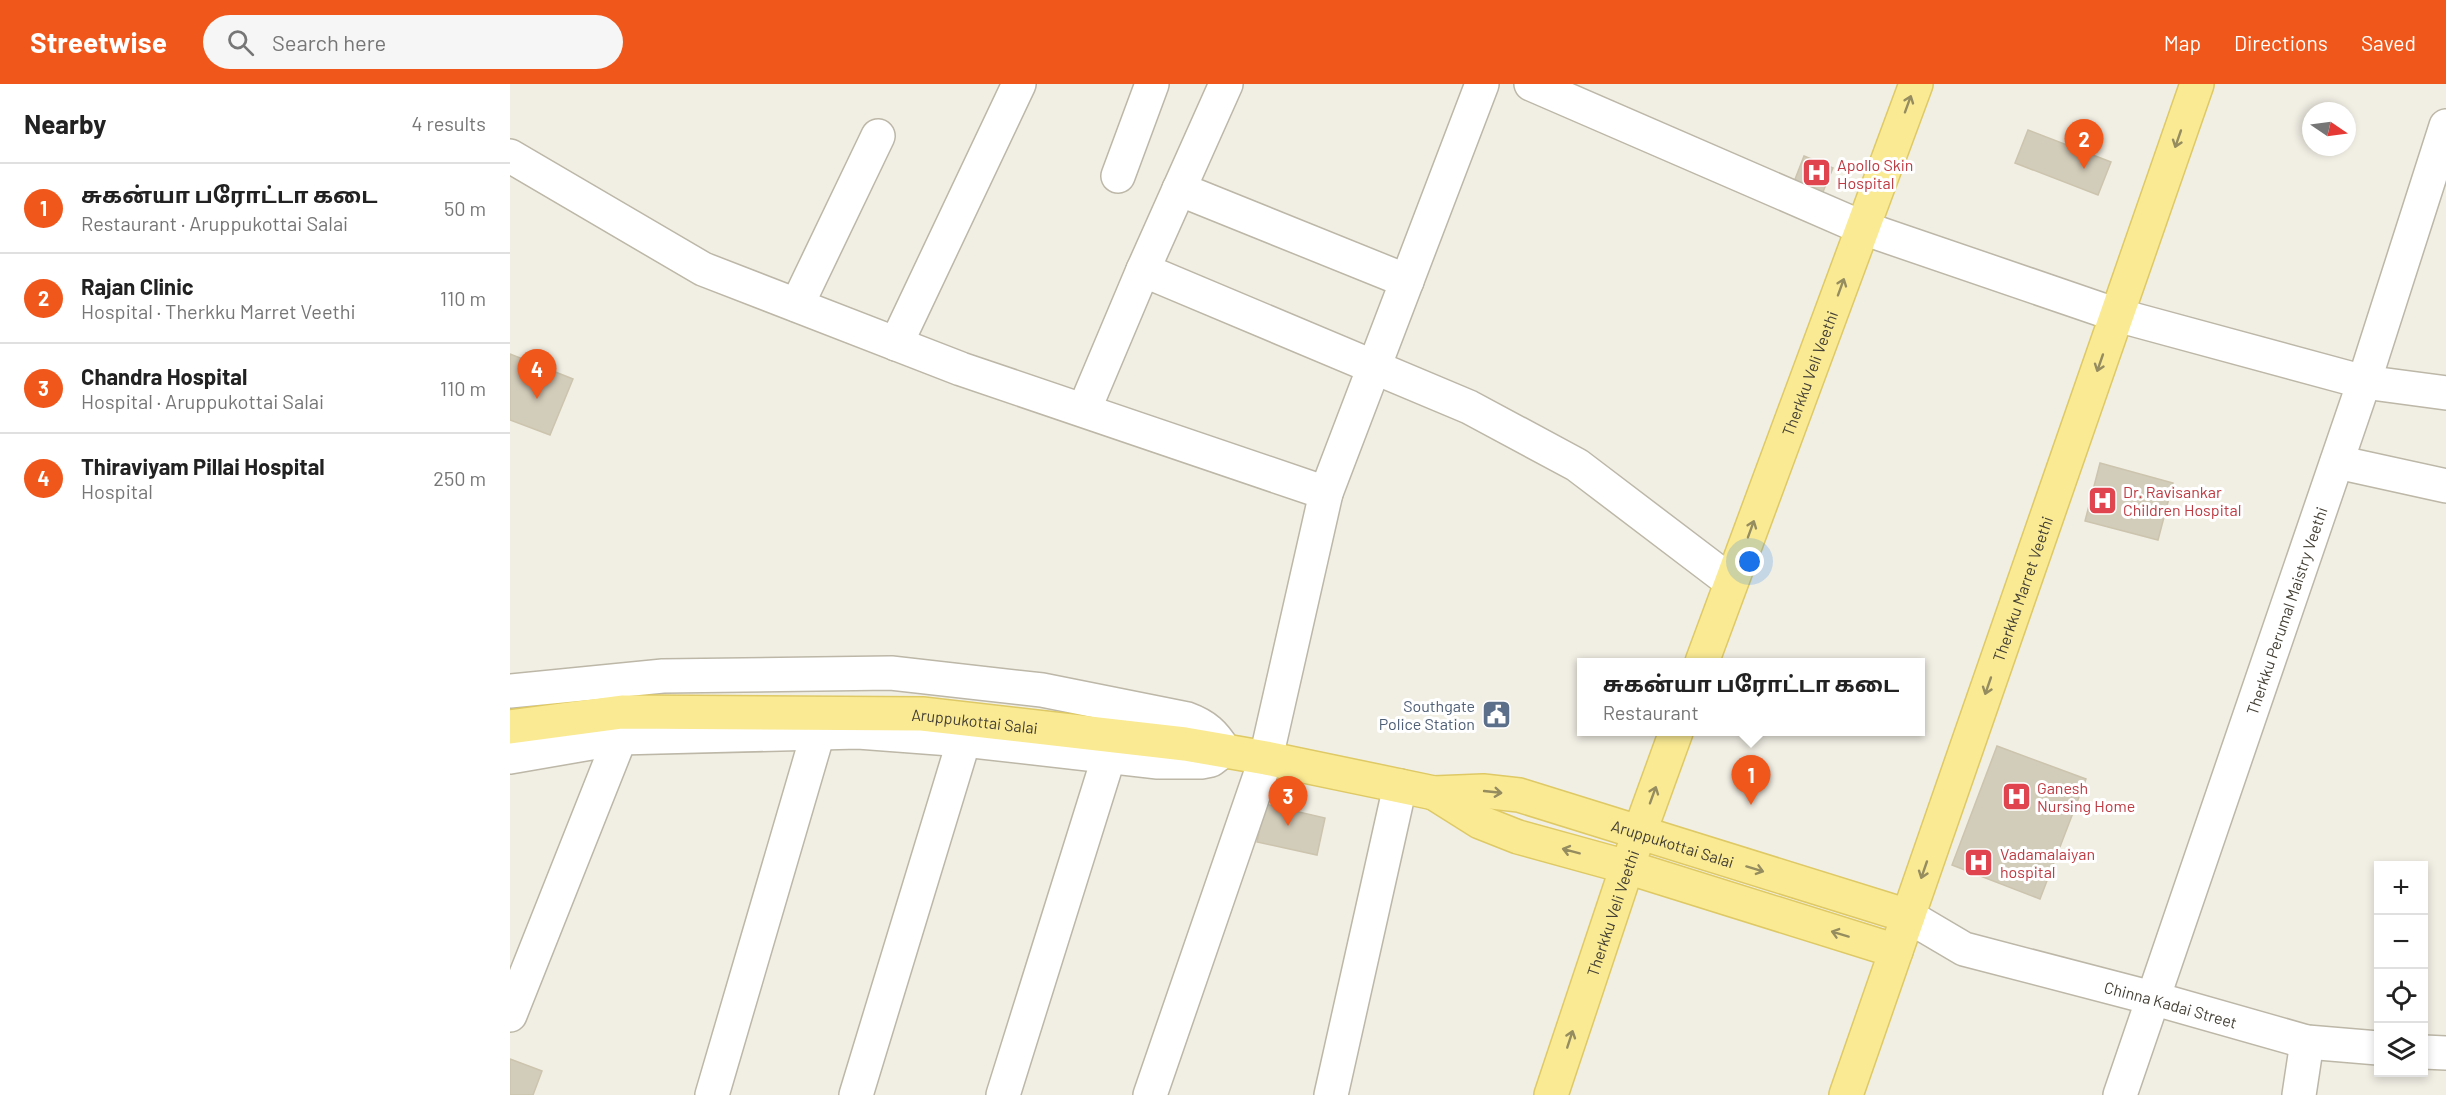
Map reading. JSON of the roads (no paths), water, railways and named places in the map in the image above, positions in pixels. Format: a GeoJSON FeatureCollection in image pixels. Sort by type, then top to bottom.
{"type":"FeatureCollection","features":[{"type":"Feature","properties":{"kind":"main road","name":"Therkku Veli Veethi"},"geometry":{"type":"LineString","coordinates":[[1704,658],[1916,84]]}},
{"type":"Feature","properties":{"kind":"main road","name":"Therkku Marret Veethi"},"geometry":{"type":"LineString","coordinates":[[1846,1095],[2197,84]]}},
{"type":"Feature","properties":{"kind":"main road","name":"Aruppukottai Salai"},"geometry":{"type":"LineString","coordinates":[[510,727],[622,712],[922,714],[1185,744],[1266,758],[1434,793],[1483,791],[1519,795],[1908,916]]}},
{"type":"Feature","properties":{"kind":"main road","name":"Therkku Veli Veethi"},"geometry":{"type":"LineString","coordinates":[[1551,1095],[1639,832],[1675,736]]}},
{"type":"Feature","properties":{"kind":"main road","name":"Aruppukottai Salai"},"geometry":{"type":"LineString","coordinates":[[1434,793],[1480,822],[1518,837],[1627,867],[1896,951]]}},
{"type":"Feature","properties":{"kind":"street"},"geometry":{"type":"LineString","coordinates":[[896,344],[1019,84]]}},
{"type":"Feature","properties":{"kind":"street"},"geometry":{"type":"LineString","coordinates":[[1118,176],[1152,84]]}},
{"type":"Feature","properties":{"kind":"street"},"geometry":{"type":"LineString","coordinates":[[1084,410],[1143,270],[1226,84]]}},
{"type":"Feature","properties":{"kind":"street"},"geometry":{"type":"LineString","coordinates":[[1150,1095],[1266,758],[1326,493],[1482,84]]}},
{"type":"Feature","properties":{"kind":"street"},"geometry":{"type":"LineString","coordinates":[[1531,84],[1863,228],[2117,315],[2364,382],[2446,393]]}},
{"type":"Feature","properties":{"kind":"street","name":"Therkku Perumal Maistry Veethi"},"geometry":{"type":"LineString","coordinates":[[2120,1095],[2364,382],[2446,126]]}},
{"type":"Feature","properties":{"kind":"street"},"geometry":{"type":"LineString","coordinates":[[797,305],[878,136]]}},
{"type":"Feature","properties":{"kind":"street"},"geometry":{"type":"LineString","coordinates":[[510,156],[703,269],[961,369],[1326,493]]}},
{"type":"Feature","properties":{"kind":"street"},"geometry":{"type":"LineString","coordinates":[[1179,189],[1407,281]]}},
{"type":"Feature","properties":{"kind":"street"},"geometry":{"type":"LineString","coordinates":[[1143,270],[1469,407],[1577,465],[1731,582]]}},
{"type":"Feature","properties":{"kind":"street"},"geometry":{"type":"LineString","coordinates":[[2337,462],[2446,486]]}},
{"type":"Feature","properties":{"kind":"street"},"geometry":{"type":"LineString","coordinates":[[510,691],[663,676],[891,673],[1042,690],[1187,719],[1202,724],[1215,735],[1224,750],[1210,760],[1190,763],[964,740],[858,732],[620,738],[510,757]]}},
{"type":"Feature","properties":{"kind":"street"},"geometry":{"type":"LineString","coordinates":[[712,1095],[818,733]]}},
{"type":"Feature","properties":{"kind":"street"},"geometry":{"type":"LineString","coordinates":[[510,1015],[620,738]]}},
{"type":"Feature","properties":{"kind":"street"},"geometry":{"type":"LineString","coordinates":[[856,1095],[964,740]]}},
{"type":"Feature","properties":{"kind":"street"},"geometry":{"type":"LineString","coordinates":[[1003,1095],[1108,756]]}},
{"type":"Feature","properties":{"kind":"street"},"geometry":{"type":"LineString","coordinates":[[1331,1095],[1400,786]]}},
{"type":"Feature","properties":{"kind":"street","name":"Chinna Kadai Street"},"geometry":{"type":"LineString","coordinates":[[1908,916],[1964,949],[2152,998],[2307,1042],[2374,1048]]}},
{"type":"Feature","properties":{"kind":"street","name":"Chinna Kadai Street"},"geometry":{"type":"LineString","coordinates":[[1896,951],[1964,949]]}},
{"type":"Feature","properties":{"kind":"street"},"geometry":{"type":"LineString","coordinates":[[2299,1095],[2307,1042]]}},
{"type":"Feature","properties":{"kind":"street"},"geometry":{"type":"LineString","coordinates":[[2428,1052],[2446,1053]]}},
{"type":"Feature","properties":{"kind":"place","name":"Rajan Clinic"},"geometry":{"type":"Point","coordinates":[2084,169]}},
{"type":"Feature","properties":{"kind":"place","name":"Apollo Skin Hospital"},"geometry":{"type":"Point","coordinates":[1816,173]}},
{"type":"Feature","properties":{"kind":"place","name":"Thiraviyam Pillai Hospital"},"geometry":{"type":"Point","coordinates":[537,399]}},
{"type":"Feature","properties":{"kind":"place","name":"Dr. Ravisankar Children Hospital"},"geometry":{"type":"Point","coordinates":[2102,500]}},
{"type":"Feature","properties":{"kind":"place","name":"Southgate Police Station"},"geometry":{"type":"Point","coordinates":[1496,714]}},
{"type":"Feature","properties":{"kind":"place","name":"Ganesh Nursing Home"},"geometry":{"type":"Point","coordinates":[2016,796]}},
{"type":"Feature","properties":{"kind":"place","name":"சுகன்யா பரோட்டா கடை"},"geometry":{"type":"Point","coordinates":[1751,805]}},
{"type":"Feature","properties":{"kind":"place","name":"Chandra Hospital"},"geometry":{"type":"Point","coordinates":[1288,826]}},
{"type":"Feature","properties":{"kind":"place","name":"Vadamalaiyan hospital"},"geometry":{"type":"Point","coordinates":[1979,862]}}]}
